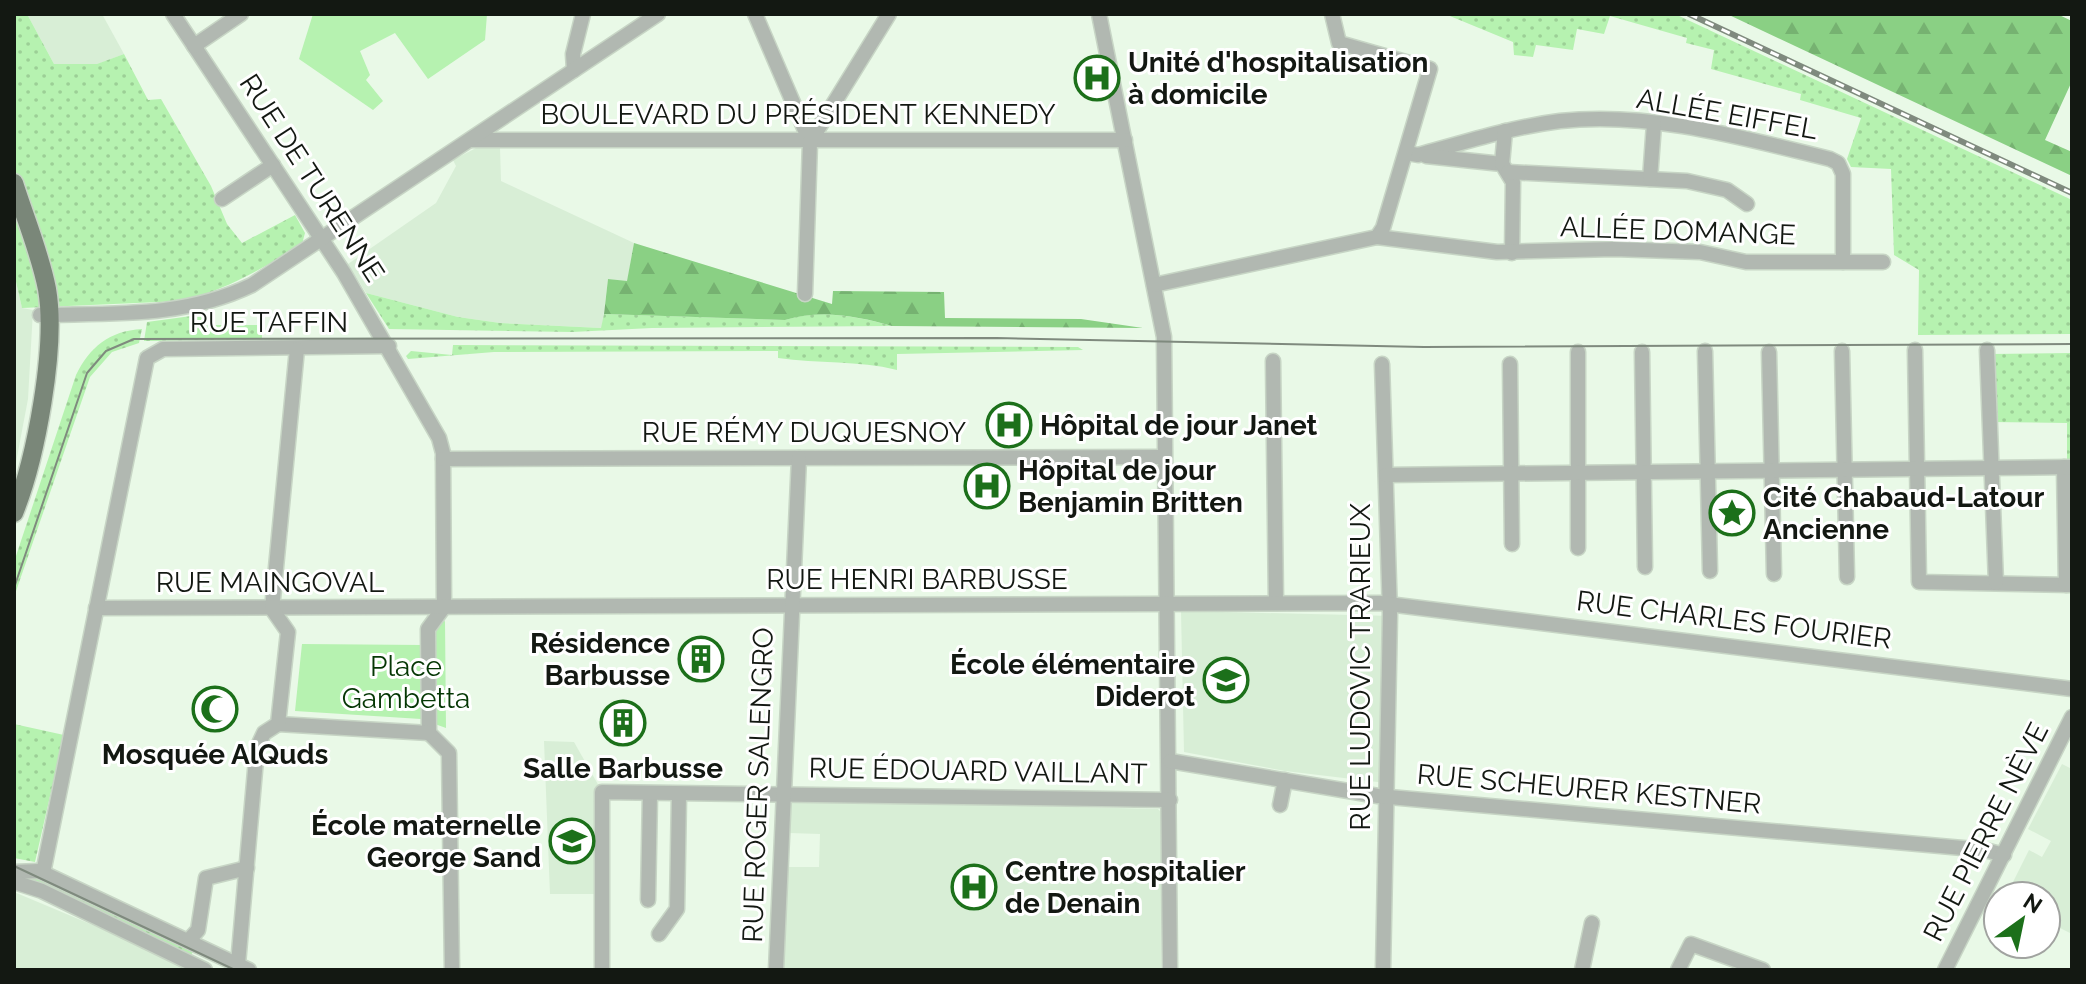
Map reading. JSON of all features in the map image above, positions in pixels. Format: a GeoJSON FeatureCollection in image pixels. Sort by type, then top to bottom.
{"type":"FeatureCollection","features":[{"type":"Feature","properties":{"kind":"main road"},"geometry":{"type":"LineString","coordinates":[[14,183],[45,314],[38,416],[14,513]]}},
{"type":"Feature","properties":{"kind":"main road"},"geometry":{"type":"LineString","coordinates":[[14,486],[32,401],[45,314]]}},
{"type":"Feature","properties":{"kind":"street","name":"RUE DE TURENNE"},"geometry":{"type":"LineString","coordinates":[[173,14],[323,240],[389,346],[437,433],[443,459],[444,607]]}},
{"type":"Feature","properties":{"kind":"street"},"geometry":{"type":"LineString","coordinates":[[194,46],[241,14]]}},
{"type":"Feature","properties":{"kind":"street"},"geometry":{"type":"LineString","coordinates":[[574,70],[573,54],[583,14]]}},
{"type":"Feature","properties":{"kind":"street"},"geometry":{"type":"LineString","coordinates":[[45,314],[165,312],[203,305],[252,285],[658,14]]}},
{"type":"Feature","properties":{"kind":"street"},"geometry":{"type":"LineString","coordinates":[[755,14],[810,142],[805,294]]}},
{"type":"Feature","properties":{"kind":"street"},"geometry":{"type":"LineString","coordinates":[[810,142],[889,14]]}},
{"type":"Feature","properties":{"kind":"street"},"geometry":{"type":"LineString","coordinates":[[1099,14],[1164,337],[1170,970]]}},
{"type":"Feature","properties":{"kind":"street"},"geometry":{"type":"LineString","coordinates":[[1332,14],[1339,43],[1430,69],[1412,154],[1389,216],[1377,237]]}},
{"type":"Feature","properties":{"kind":"street","name":"ALLÉE EIFFEL"},"geometry":{"type":"LineString","coordinates":[[1412,154],[1505,131],[1570,120],[1654,124],[1725,135],[1834,160],[1843,174],[1843,262]]}},
{"type":"Feature","properties":{"kind":"street"},"geometry":{"type":"LineString","coordinates":[[1650,179],[1654,124]]}},
{"type":"Feature","properties":{"kind":"street"},"geometry":{"type":"LineString","coordinates":[[1505,131],[1505,168],[1513,182],[1512,253]]}},
{"type":"Feature","properties":{"kind":"street","name":"BOULEVARD DU PRÉSIDENT KENNEDY"},"geometry":{"type":"LineString","coordinates":[[471,140],[1125,140]]}},
{"type":"Feature","properties":{"kind":"street"},"geometry":{"type":"LineString","coordinates":[[1412,154],[1505,168],[1723,188],[1747,204]]}},
{"type":"Feature","properties":{"kind":"street"},"geometry":{"type":"LineString","coordinates":[[222,199],[273,165]]}},
{"type":"Feature","properties":{"kind":"street","name":"ALLÉE DOMANGE"},"geometry":{"type":"LineString","coordinates":[[1154,285],[1377,237],[1512,253],[1621,249],[1700,252],[1746,262],[1883,262]]}},
{"type":"Feature","properties":{"kind":"street","name":"RUE TAFFIN"},"geometry":{"type":"LineString","coordinates":[[96,608],[144,367],[151,354],[163,349],[389,346]]}},
{"type":"Feature","properties":{"kind":"street"},"geometry":{"type":"LineString","coordinates":[[278,724],[288,632],[272,609],[297,349]]}},
{"type":"Feature","properties":{"kind":"street"},"geometry":{"type":"LineString","coordinates":[[1386,475],[1578,472],[1644,472],[1845,469],[1917,469],[2068,467],[2069,585],[1919,582],[1917,469],[1915,350]]}},
{"type":"Feature","properties":{"kind":"street"},"geometry":{"type":"LineString","coordinates":[[1987,350],[1996,583]]}},
{"type":"Feature","properties":{"kind":"street"},"geometry":{"type":"LineString","coordinates":[[1705,351],[1710,571]]}},
{"type":"Feature","properties":{"kind":"street"},"geometry":{"type":"LineString","coordinates":[[1842,351],[1847,577]]}},
{"type":"Feature","properties":{"kind":"street"},"geometry":{"type":"LineString","coordinates":[[1578,352],[1578,548]]}},
{"type":"Feature","properties":{"kind":"street"},"geometry":{"type":"LineString","coordinates":[[1642,352],[1645,567]]}},
{"type":"Feature","properties":{"kind":"street"},"geometry":{"type":"LineString","coordinates":[[1769,352],[1774,574]]}},
{"type":"Feature","properties":{"kind":"street"},"geometry":{"type":"LineString","coordinates":[[1273,361],[1276,603]]}},
{"type":"Feature","properties":{"kind":"street","name":"RUE LUDOVIC TRARIEUX"},"geometry":{"type":"LineString","coordinates":[[1382,364],[1390,604],[1383,970]]}},
{"type":"Feature","properties":{"kind":"street"},"geometry":{"type":"LineString","coordinates":[[1510,364],[1512,544]]}},
{"type":"Feature","properties":{"kind":"street","name":"RUE RÉMY DUQUESNOY"},"geometry":{"type":"LineString","coordinates":[[443,459],[1164,457]]}},
{"type":"Feature","properties":{"kind":"street","name":"RUE ROGER SALENGRO"},"geometry":{"type":"LineString","coordinates":[[776,970],[799,458]]}},
{"type":"Feature","properties":{"kind":"street","name":"RUE HENRI BARBUSSE"},"geometry":{"type":"LineString","coordinates":[[444,607],[1390,604]]}},
{"type":"Feature","properties":{"kind":"street","name":"RUE CHARLES FOURIER"},"geometry":{"type":"LineString","coordinates":[[1390,604],[2072,689]]}},
{"type":"Feature","properties":{"kind":"street"},"geometry":{"type":"LineString","coordinates":[[429,733],[428,629],[444,607]]}},
{"type":"Feature","properties":{"kind":"street","name":"RUE MAINGOVAL"},"geometry":{"type":"LineString","coordinates":[[96,608],[444,607]]}},
{"type":"Feature","properties":{"kind":"street"},"geometry":{"type":"LineString","coordinates":[[43,873],[96,608]]}},
{"type":"Feature","properties":{"kind":"street","name":"RUE PIERRE NÈVE"},"geometry":{"type":"LineString","coordinates":[[1945,970],[2072,717]]}},
{"type":"Feature","properties":{"kind":"street"},"geometry":{"type":"LineString","coordinates":[[14,872],[43,873],[243,967],[257,743],[264,733],[278,724],[429,733],[449,753],[452,970]]}},
{"type":"Feature","properties":{"kind":"street","name":"RUE SCHEURER KESTNER"},"geometry":{"type":"LineString","coordinates":[[1170,761],[1387,797],[1985,850],[2004,855]]}},
{"type":"Feature","properties":{"kind":"street"},"geometry":{"type":"LineString","coordinates":[[1280,805],[1285,780]]}},
{"type":"Feature","properties":{"kind":"street","name":"RUE ÉDOUARD VAILLANT"},"geometry":{"type":"LineString","coordinates":[[602,970],[602,792],[1170,800]]}},
{"type":"Feature","properties":{"kind":"street"},"geometry":{"type":"LineString","coordinates":[[648,900],[650,794]]}},
{"type":"Feature","properties":{"kind":"street"},"geometry":{"type":"LineString","coordinates":[[659,934],[677,909],[679,795]]}},
{"type":"Feature","properties":{"kind":"street"},"geometry":{"type":"LineString","coordinates":[[189,940],[198,930],[206,878],[247,868]]}},
{"type":"Feature","properties":{"kind":"street"},"geometry":{"type":"LineString","coordinates":[[14,882],[42,891],[205,970]]}},
{"type":"Feature","properties":{"kind":"street"},"geometry":{"type":"LineString","coordinates":[[1582,970],[1592,923]]}},
{"type":"Feature","properties":{"kind":"street"},"geometry":{"type":"LineString","coordinates":[[1678,970],[1691,944],[1763,970]]}},
{"type":"Feature","properties":{"kind":"shaded area"},"geometry":{"type":"Polygon","coordinates":[[[27,14],[102,14],[124,54],[98,64],[54,64],[27,14]]]}},
{"type":"Feature","properties":{"kind":"shaded area"},"geometry":{"type":"Polygon","coordinates":[[[476,148],[500,148],[501,181],[634,243],[627,282],[608,279],[602,328],[500,323],[458,317],[366,293],[348,264],[436,203],[456,166],[453,160],[476,148]]]}},
{"type":"Feature","properties":{"kind":"shaded area"},"geometry":{"type":"Polygon","coordinates":[[[14,273],[22,308],[33,310],[28,399],[14,473],[14,273]]]}},
{"type":"Feature","properties":{"kind":"shaded area"},"geometry":{"type":"Polygon","coordinates":[[[1181,611],[1393,616],[1386,783],[1285,771],[1184,752],[1181,611]]]}},
{"type":"Feature","properties":{"kind":"shaded area","name":"École maternelle George Sand"},"geometry":{"type":"Polygon","coordinates":[[[544,741],[574,742],[600,788],[594,894],[550,894],[544,741]]]}},
{"type":"Feature","properties":{"kind":"shaded area"},"geometry":{"type":"Polygon","coordinates":[[[2062,764],[2072,769],[2072,934],[2062,929],[2062,880],[2014,880],[2029,850],[2042,857],[2051,841],[2028,829],[2062,764]]]}},
{"type":"Feature","properties":{"kind":"shaded area","name":"Centre hospitalier de Denain"},"geometry":{"type":"Polygon","coordinates":[[[794,800],[1158,809],[1161,812],[1161,970],[783,970],[788,867],[819,867],[820,834],[789,833],[790,804],[794,800]]]}},
{"type":"Feature","properties":{"kind":"shaded area"},"geometry":{"type":"Polygon","coordinates":[[[14,892],[138,944],[198,970],[14,970],[14,892]]]}},
{"type":"Feature","properties":{"kind":"green space"},"geometry":{"type":"Polygon","coordinates":[[[14,14],[27,14],[54,64],[97,64],[124,54],[148,100],[161,99],[211,186],[227,224],[242,243],[295,215],[305,233],[302,244],[244,277],[182,301],[22,308],[14,273],[14,14]]]}},
{"type":"Feature","properties":{"kind":"green space"},"geometry":{"type":"Polygon","coordinates":[[[313,14],[487,14],[485,40],[428,79],[395,33],[360,51],[370,75],[366,80],[383,101],[373,110],[299,59],[313,14]]]}},
{"type":"Feature","properties":{"kind":"green space"},"geometry":{"type":"Polygon","coordinates":[[[1445,14],[1675,14],[2072,200],[2072,334],[1918,335],[1919,270],[1894,255],[1891,169],[1851,167],[1847,159],[1861,118],[1800,100],[1801,94],[1711,69],[1714,50],[1686,43],[1687,38],[1610,16],[1604,34],[1577,29],[1573,50],[1536,45],[1533,57],[1514,55],[1513,42],[1445,14]]]}},
{"type":"Feature","properties":{"kind":"green space"},"geometry":{"type":"Polygon","coordinates":[[[1727,14],[2057,14],[2072,21],[2072,81],[2045,140],[2072,152],[2072,176],[1727,14]]]}},
{"type":"Feature","properties":{"kind":"green space"},"geometry":{"type":"Polygon","coordinates":[[[634,243],[832,304],[833,291],[944,292],[945,318],[1081,319],[1143,328],[892,326],[826,314],[785,320],[604,314],[608,279],[627,281],[634,243]]]}},
{"type":"Feature","properties":{"kind":"green space"},"geometry":{"type":"Polygon","coordinates":[[[366,293],[458,317],[500,323],[601,328],[604,314],[785,320],[825,314],[892,326],[652,328],[572,332],[389,329],[366,293]]]}},
{"type":"Feature","properties":{"kind":"green space"},"geometry":{"type":"Polygon","coordinates":[[[206,314],[206,325],[262,325],[262,340],[144,341],[147,322],[206,314]]]}},
{"type":"Feature","properties":{"kind":"green space"},"geometry":{"type":"Polygon","coordinates":[[[142,329],[139,343],[112,352],[90,377],[14,597],[14,562],[76,375],[102,342],[120,333],[142,329]]]}},
{"type":"Feature","properties":{"kind":"green space"},"geometry":{"type":"Polygon","coordinates":[[[453,345],[1078,347],[1083,350],[897,354],[897,370],[778,358],[778,351],[494,352],[408,359],[406,356],[411,351],[452,355],[453,345]]]}},
{"type":"Feature","properties":{"kind":"green space"},"geometry":{"type":"Polygon","coordinates":[[[2072,353],[2072,464],[2067,464],[2067,423],[1990,422],[1989,354],[2072,353]]]}},
{"type":"Feature","properties":{"kind":"green space","name":"Place Gambetta"},"geometry":{"type":"Polygon","coordinates":[[[445,621],[446,728],[421,719],[295,711],[302,644],[424,645],[434,625],[445,621]]]}},
{"type":"Feature","properties":{"kind":"green space"},"geometry":{"type":"Polygon","coordinates":[[[14,724],[64,735],[35,862],[14,858],[14,724]]]}},
{"type":"Feature","properties":{"kind":"green space"},"geometry":{"type":"Polygon","coordinates":[[[14,875],[43,877],[194,949],[190,958],[14,875]]]}},
{"type":"Feature","properties":{"kind":"tram line"},"geometry":{"type":"LineString","coordinates":[[14,588],[87,373],[106,351],[134,339],[997,338],[1424,347],[2072,344]]}},
{"type":"Feature","properties":{"kind":"tram line"},"geometry":{"type":"LineString","coordinates":[[14,866],[235,970]]}},
{"type":"Feature","properties":{"kind":"railway"},"geometry":{"type":"LineString","coordinates":[[1689,14],[2072,193]]}},
{"type":"Feature","properties":{"kind":"place","name":"Unité d'hospitalisation à domicile"},"geometry":{"type":"Point","coordinates":[1097,78]}},
{"type":"Feature","properties":{"kind":"place","name":"Hôpital de jour Janet"},"geometry":{"type":"Point","coordinates":[1009,425]}},
{"type":"Feature","properties":{"kind":"place","name":"Hôpital de jour Benjamin Britten"},"geometry":{"type":"Point","coordinates":[987,486]}},
{"type":"Feature","properties":{"kind":"place","name":"Cité Chabaud-Latour Ancienne"},"geometry":{"type":"Point","coordinates":[1732,513]}},
{"type":"Feature","properties":{"kind":"place","name":"Résidence Barbusse"},"geometry":{"type":"Point","coordinates":[701,659]}},
{"type":"Feature","properties":{"kind":"place","name":"École élémentaire Diderot"},"geometry":{"type":"Point","coordinates":[1226,680]}},
{"type":"Feature","properties":{"kind":"place","name":"Mosquée AlQuds"},"geometry":{"type":"Point","coordinates":[215,709]}},
{"type":"Feature","properties":{"kind":"place","name":"Salle Barbusse"},"geometry":{"type":"Point","coordinates":[623,723]}},
{"type":"Feature","properties":{"kind":"place","name":"École maternelle George Sand"},"geometry":{"type":"Point","coordinates":[572,841]}},
{"type":"Feature","properties":{"kind":"place","name":"Centre hospitalier de Denain"},"geometry":{"type":"Point","coordinates":[974,887]}}]}
